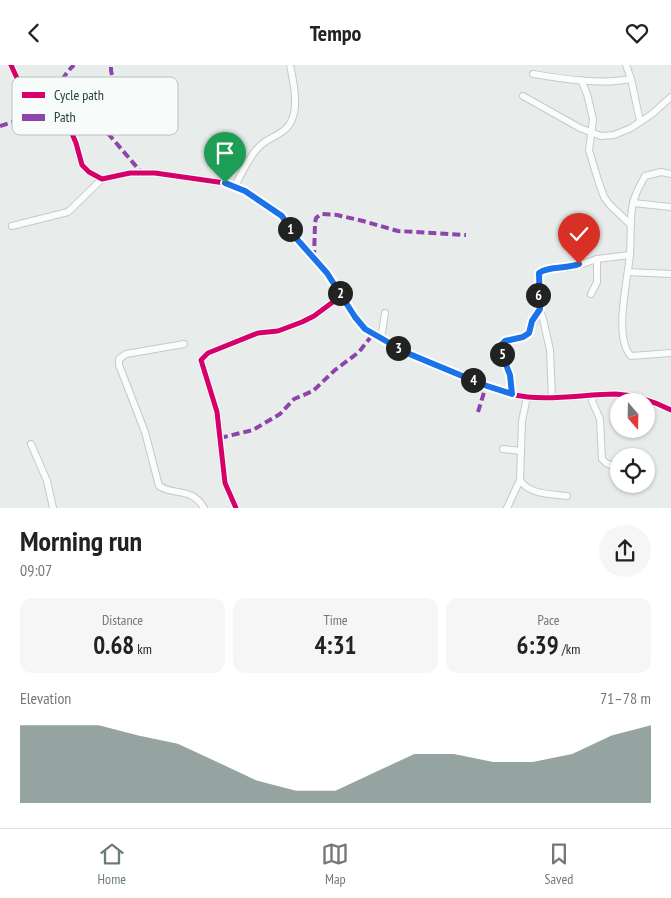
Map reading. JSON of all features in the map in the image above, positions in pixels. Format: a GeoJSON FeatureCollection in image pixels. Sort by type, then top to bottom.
{"type":"FeatureCollection","features":[{"type":"Feature","properties":{"kind":"street"},"geometry":{"type":"LineString","coordinates":[[11,65],[16,77]]}},
{"type":"Feature","properties":{"kind":"street"},"geometry":{"type":"LineString","coordinates":[[235,185],[256,149],[287,127],[292,118],[294,99],[290,65]]}},
{"type":"Feature","properties":{"kind":"street"},"geometry":{"type":"LineString","coordinates":[[626,65],[640,121]]}},
{"type":"Feature","properties":{"kind":"street"},"geometry":{"type":"LineString","coordinates":[[533,74],[581,81],[611,82],[631,79]]}},
{"type":"Feature","properties":{"kind":"street"},"geometry":{"type":"LineString","coordinates":[[581,81],[593,119],[589,150],[604,197],[615,212],[631,225]]}},
{"type":"Feature","properties":{"kind":"street"},"geometry":{"type":"LineString","coordinates":[[524,96],[591,133],[601,136],[623,132],[652,114],[671,97]]}},
{"type":"Feature","properties":{"kind":"street"},"geometry":{"type":"LineString","coordinates":[[72,135],[82,165],[89,172],[102,179]]}},
{"type":"Feature","properties":{"kind":"street"},"geometry":{"type":"LineString","coordinates":[[12,226],[68,212],[102,179],[141,172],[235,185],[282,216],[295,237],[327,273],[363,327],[407,353],[484,385],[512,394],[552,398],[618,394],[659,404],[671,410]]}},
{"type":"Feature","properties":{"kind":"street"},"geometry":{"type":"LineString","coordinates":[[671,174],[661,172],[645,176],[638,188],[633,203],[630,255],[622,315],[624,343],[628,353],[634,357],[671,353]]}},
{"type":"Feature","properties":{"kind":"street"},"geometry":{"type":"LineString","coordinates":[[633,203],[671,207]]}},
{"type":"Feature","properties":{"kind":"street"},"geometry":{"type":"LineString","coordinates":[[552,398],[550,350],[540,309],[538,277],[541,271],[573,267],[597,259],[630,255]]}},
{"type":"Feature","properties":{"kind":"street"},"geometry":{"type":"LineString","coordinates":[[591,294],[597,282],[597,259]]}},
{"type":"Feature","properties":{"kind":"street"},"geometry":{"type":"LineString","coordinates":[[628,272],[671,274]]}},
{"type":"Feature","properties":{"kind":"street"},"geometry":{"type":"LineString","coordinates":[[236,508],[225,483],[217,413],[202,365],[202,357],[258,333],[278,331],[302,322],[314,316],[341,296]]}},
{"type":"Feature","properties":{"kind":"street"},"geometry":{"type":"LineString","coordinates":[[512,394],[510,375],[500,347],[505,341],[526,335],[540,309]]}},
{"type":"Feature","properties":{"kind":"street"},"geometry":{"type":"LineString","coordinates":[[381,339],[385,313]]}},
{"type":"Feature","properties":{"kind":"street"},"geometry":{"type":"LineString","coordinates":[[184,344],[126,354],[119,359],[119,365],[145,432],[159,486],[189,493],[204,508]]}},
{"type":"Feature","properties":{"kind":"street"},"geometry":{"type":"LineString","coordinates":[[594,395],[592,401],[600,419],[602,459],[610,465]]}},
{"type":"Feature","properties":{"kind":"street"},"geometry":{"type":"LineString","coordinates":[[507,508],[520,480],[522,421],[527,397]]}},
{"type":"Feature","properties":{"kind":"street"},"geometry":{"type":"LineString","coordinates":[[31,444],[47,481],[53,508]]}},
{"type":"Feature","properties":{"kind":"street"},"geometry":{"type":"LineString","coordinates":[[503,449],[521,451]]}},
{"type":"Feature","properties":{"kind":"street"},"geometry":{"type":"LineString","coordinates":[[520,480],[525,486],[537,492],[568,496]]}},
{"type":"Feature","properties":{"kind":"marked path"},"geometry":{"type":"LineString","coordinates":[[64,77],[74,65]]}},
{"type":"Feature","properties":{"kind":"marked path"},"geometry":{"type":"LineString","coordinates":[[111,65],[113,77]]}},
{"type":"Feature","properties":{"kind":"marked path"},"geometry":{"type":"LineString","coordinates":[[0,126],[12,122]]}},
{"type":"Feature","properties":{"kind":"marked path"},"geometry":{"type":"LineString","coordinates":[[109,135],[141,172]]}},
{"type":"Feature","properties":{"kind":"marked path"},"geometry":{"type":"LineString","coordinates":[[314,258],[315,223],[316,218],[321,214],[337,215],[398,231],[466,235]]}},
{"type":"Feature","properties":{"kind":"marked path"},"geometry":{"type":"LineString","coordinates":[[220,438],[253,430],[280,414],[294,399],[313,391],[335,370],[359,352],[373,334]]}},
{"type":"Feature","properties":{"kind":"marked path"},"geometry":{"type":"LineString","coordinates":[[478,412],[486,386]]}},
{"type":"Feature","properties":{"kind":"cycle path"},"geometry":{"type":"LineString","coordinates":[[11,65],[16,77]]}},
{"type":"Feature","properties":{"kind":"cycle path"},"geometry":{"type":"LineString","coordinates":[[73,135],[82,165],[89,172],[102,179],[130,173],[155,173],[225,183],[245,191],[282,216],[295,237],[327,274],[361,325],[386,343],[482,384],[516,395],[550,398],[616,394],[645,399],[671,410]]}},
{"type":"Feature","properties":{"kind":"cycle path"},"geometry":{"type":"LineString","coordinates":[[236,508],[225,483],[217,412],[201,360],[208,353],[258,333],[278,331],[302,322],[314,316],[341,296]]}},
{"type":"Feature","properties":{"kind":"route"},"geometry":{"type":"LineString","coordinates":[[225,183],[235,185],[254,196],[285,219],[295,237],[327,273],[360,325],[365,329],[407,353],[484,385],[512,394],[510,375],[500,347],[502,343],[523,337],[529,333],[532,321],[540,309],[538,305],[539,273],[548,269],[568,268],[579,264]]}}]}
